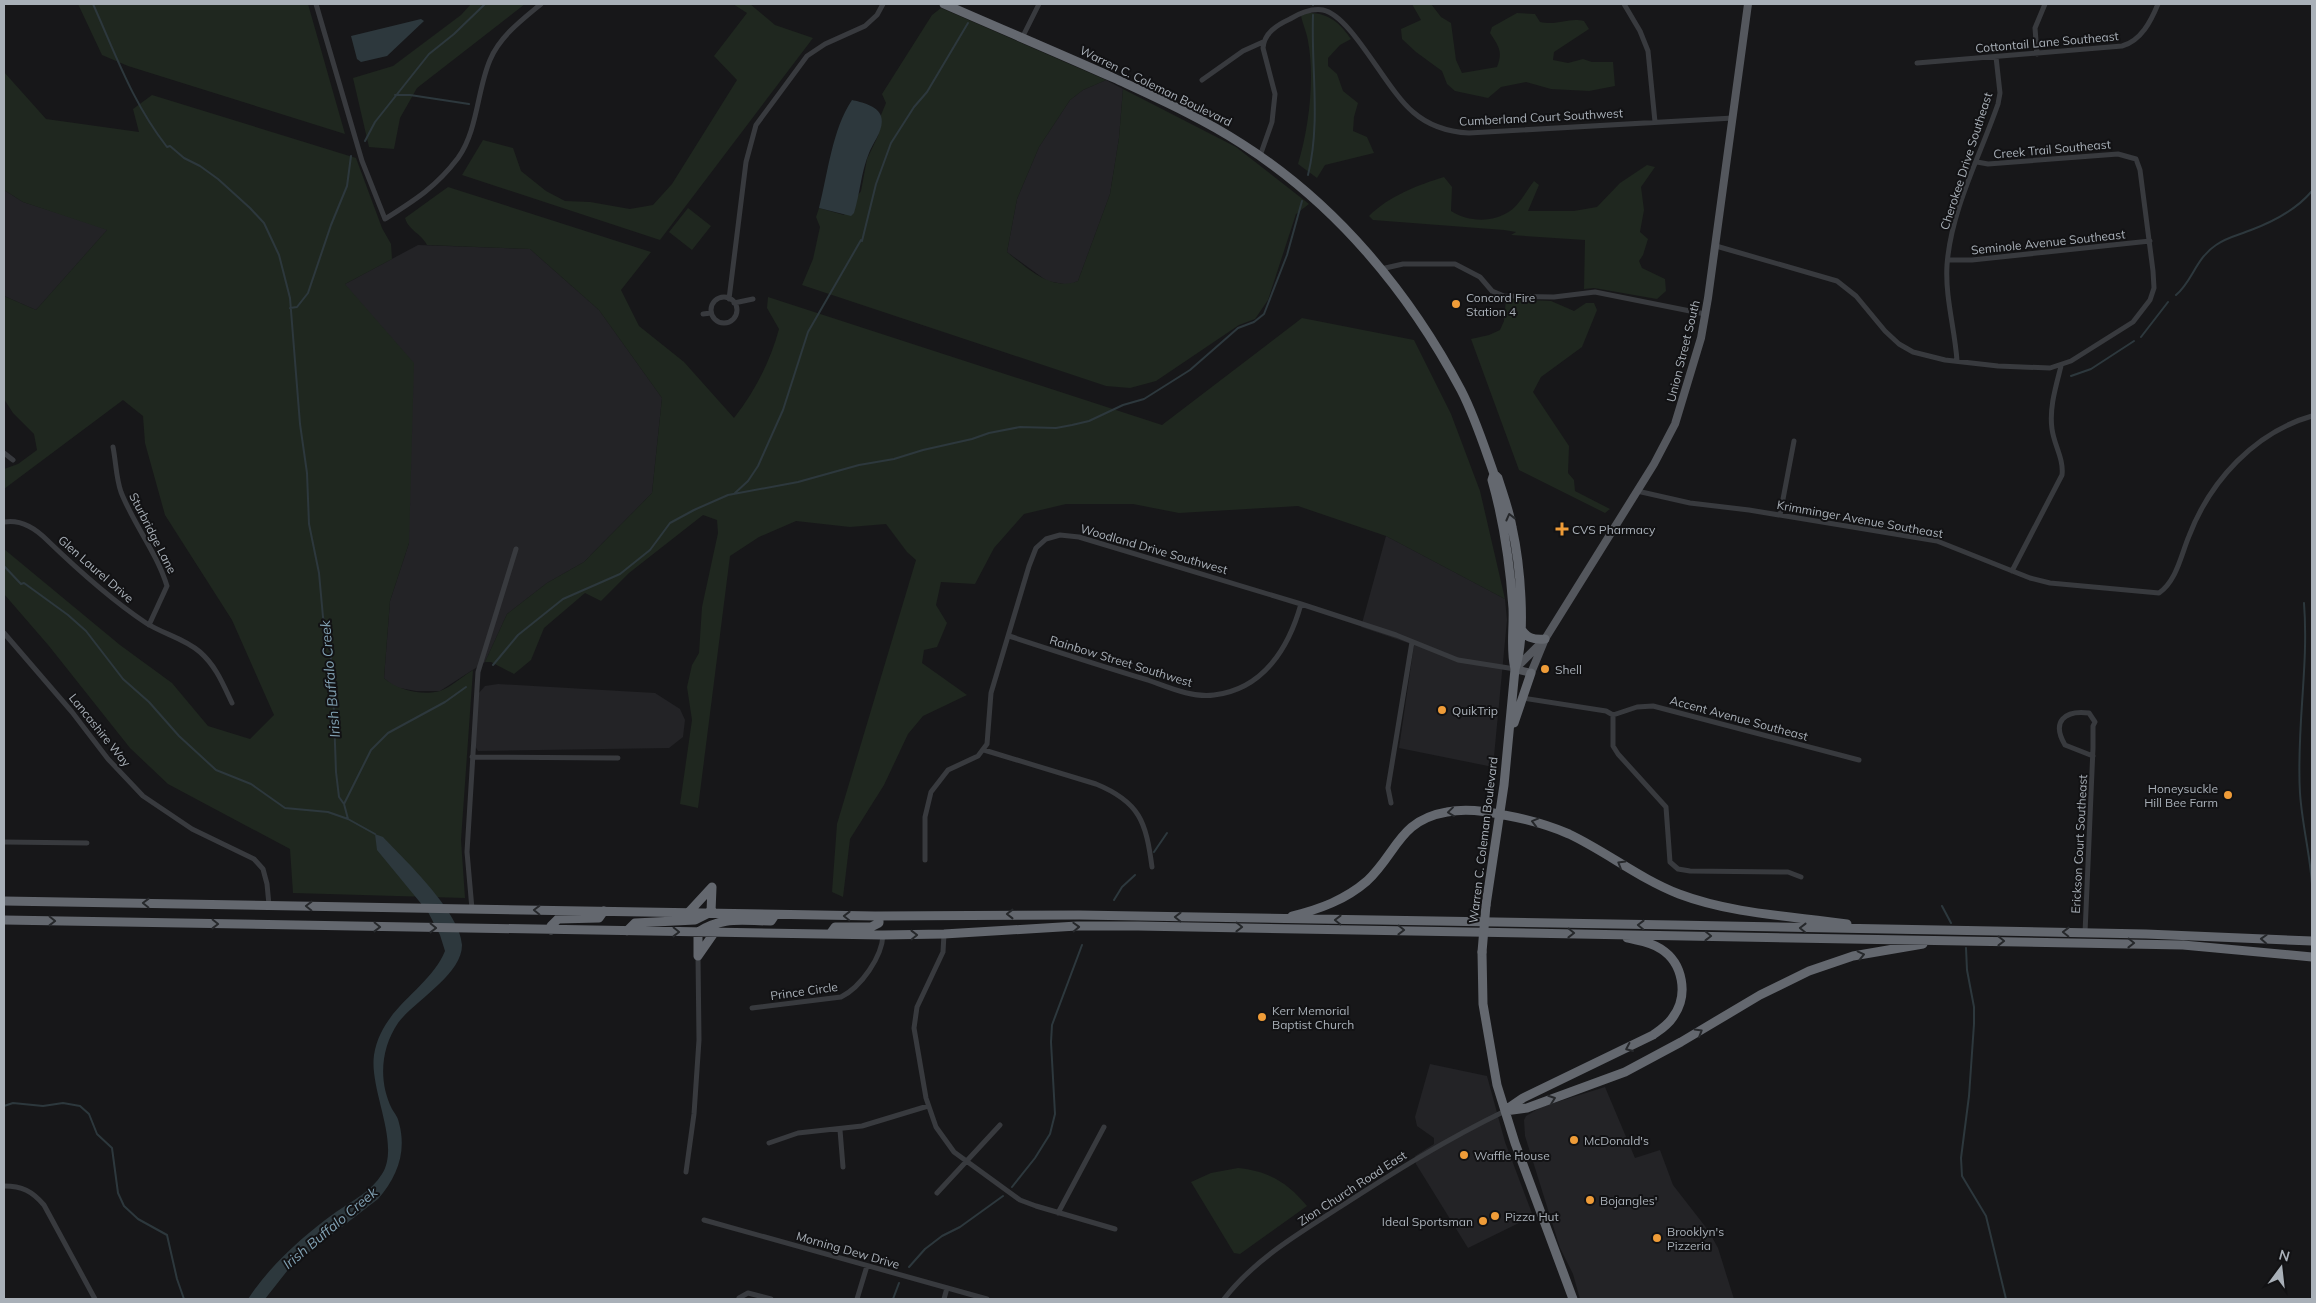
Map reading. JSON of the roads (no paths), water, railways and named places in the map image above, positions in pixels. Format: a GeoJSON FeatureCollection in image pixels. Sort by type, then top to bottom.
{"type":"FeatureCollection","features":[{"type":"Feature","properties":{"kind":"highway","name":"Warren C. Coleman Boulevard"},"geometry":{"type":"LineString","coordinates":[[944,4],[1182,111],[1234,139],[1260,156],[1335,218],[1381,269],[1417,316],[1472,414],[1494,474],[1498,478],[1512,527],[1519,588],[1520,627],[1519,656],[1515,669],[1508,742],[1486,904],[1482,952],[1484,1004],[1497,1085],[1573,1299]]}},
{"type":"Feature","properties":{"kind":"highway","name":"Warren C. Coleman Boulevard"},"geometry":{"type":"LineString","coordinates":[[1494,474],[1492,480],[1508,551],[1513,612],[1511,655],[1515,669]]}},
{"type":"Feature","properties":{"kind":"highway"},"geometry":{"type":"LineString","coordinates":[[1520,627],[1528,637],[1536,640],[1545,639]]}},
{"type":"Feature","properties":{"kind":"highway"},"geometry":{"type":"LineString","coordinates":[[1508,742],[1531,673]]}},
{"type":"Feature","properties":{"kind":"highway"},"geometry":{"type":"LineString","coordinates":[[1280,919],[1322,908],[1354,891],[1368,880],[1406,831],[1419,822],[1448,811],[1464,810],[1499,814],[1556,829],[1591,846],[1656,884],[1700,901],[1750,912],[1887,929]]}},
{"type":"Feature","properties":{"kind":"highway"},"geometry":{"type":"LineString","coordinates":[[688,913],[712,887],[711,912]]}},
{"type":"Feature","properties":{"kind":"highway"},"geometry":{"type":"LineString","coordinates":[[4,901],[711,912],[776,915],[1007,914],[1887,929],[2085,933],[2312,941]]}},
{"type":"Feature","properties":{"kind":"highway"},"geometry":{"type":"LineString","coordinates":[[552,930],[551,926],[558,919],[598,918],[604,911]]}},
{"type":"Feature","properties":{"kind":"highway"},"geometry":{"type":"LineString","coordinates":[[627,931],[635,923],[695,920],[711,912]]}},
{"type":"Feature","properties":{"kind":"highway"},"geometry":{"type":"LineString","coordinates":[[698,932],[712,923],[724,921],[771,921],[776,915]]}},
{"type":"Feature","properties":{"kind":"highway"},"geometry":{"type":"LineString","coordinates":[[830,934],[836,927],[871,927],[879,923],[879,916]]}},
{"type":"Feature","properties":{"kind":"highway"},"geometry":{"type":"LineString","coordinates":[[4,920],[883,935],[1103,926],[1606,934],[2182,945],[2312,957]]}},
{"type":"Feature","properties":{"kind":"highway"},"geometry":{"type":"LineString","coordinates":[[698,932],[698,956]]}},
{"type":"Feature","properties":{"kind":"highway"},"geometry":{"type":"LineString","coordinates":[[698,956],[714,933]]}},
{"type":"Feature","properties":{"kind":"highway"},"geometry":{"type":"LineString","coordinates":[[1505,1111],[1522,1098],[1653,1035],[1674,1016],[1682,995],[1682,984],[1680,973],[1669,955],[1647,942],[1606,934]]}},
{"type":"Feature","properties":{"kind":"highway"},"geometry":{"type":"LineString","coordinates":[[1505,1111],[1527,1108],[1625,1072],[1768,991],[1823,966],[1880,950],[1953,940]]}},
{"type":"Feature","properties":{"kind":"main road","name":"Union Street South"},"geometry":{"type":"LineString","coordinates":[[1531,673],[1545,639],[1637,491],[1675,422],[1706,314],[1748,4]]}},
{"type":"Feature","properties":{"kind":"main road","name":"Union Street South"},"geometry":{"type":"LineString","coordinates":[[1515,669],[1545,639]]}},
{"type":"Feature","properties":{"kind":"main road"},"geometry":{"type":"LineString","coordinates":[[1515,669],[1531,673]]}},
{"type":"Feature","properties":{"kind":"street"},"geometry":{"type":"LineString","coordinates":[[316,4],[362,161],[386,219],[431,189],[459,156],[474,121],[490,59],[512,28],[541,4]]}},
{"type":"Feature","properties":{"kind":"street"},"geometry":{"type":"LineString","coordinates":[[729,299],[746,162],[756,125],[807,56],[825,44],[865,26],[877,15],[883,4]]}},
{"type":"Feature","properties":{"kind":"street"},"geometry":{"type":"LineString","coordinates":[[1022,38],[1039,4]]}},
{"type":"Feature","properties":{"kind":"street"},"geometry":{"type":"LineString","coordinates":[[1624,4],[1640,31],[1648,51],[1655,122]]}},
{"type":"Feature","properties":{"kind":"street"},"geometry":{"type":"LineString","coordinates":[[2037,54],[2035,28],[2045,4]]}},
{"type":"Feature","properties":{"kind":"street","name":"Cottontail Lane Southeast"},"geometry":{"type":"LineString","coordinates":[[1917,63],[2037,54],[2129,44],[2146,28],[2158,4]]}},
{"type":"Feature","properties":{"kind":"street","name":"Cumberland Court Southwest"},"geometry":{"type":"LineString","coordinates":[[1264,42],[1271,31],[1304,12],[1326,11],[1346,25],[1386,81],[1412,112],[1435,126],[1458,132],[1733,118]]}},
{"type":"Feature","properties":{"kind":"street"},"geometry":{"type":"LineString","coordinates":[[1260,156],[1272,122],[1275,94],[1263,48],[1264,42]]}},
{"type":"Feature","properties":{"kind":"street"},"geometry":{"type":"LineString","coordinates":[[1202,80],[1243,51],[1264,42]]}},
{"type":"Feature","properties":{"kind":"street","name":"Cherokee Drive Southeast"},"geometry":{"type":"LineString","coordinates":[[1957,361],[1948,293],[1948,260],[1958,211],[2000,93],[1996,57]]}},
{"type":"Feature","properties":{"kind":"street","name":"Creek Trail Southeast"},"geometry":{"type":"LineString","coordinates":[[1977,162],[1988,164],[2118,154],[2136,159],[2140,170],[2150,242]]}},
{"type":"Feature","properties":{"kind":"street"},"geometry":{"type":"LineString","coordinates":[[1716,246],[1837,281],[1856,296],[1886,331],[1900,344],[1923,355],[1998,366],[2040,369],[2061,366],[2133,322],[2147,307],[2154,288],[2150,242]]}},
{"type":"Feature","properties":{"kind":"street","name":"Seminole Avenue Southeast"},"geometry":{"type":"LineString","coordinates":[[1948,260],[1972,260],[2150,242]]}},
{"type":"Feature","properties":{"kind":"street"},"geometry":{"type":"LineString","coordinates":[[1381,269],[1403,264],[1455,264],[1480,277],[1492,291],[1504,296],[1554,297],[1595,292],[1706,314]]}},
{"type":"Feature","properties":{"kind":"street"},"geometry":{"type":"LineString","coordinates":[[729,299],[734,303],[736,314],[729,322],[717,321],[712,313],[712,306],[717,300],[729,299]]}},
{"type":"Feature","properties":{"kind":"street"},"geometry":{"type":"LineString","coordinates":[[734,303],[753,299]]}},
{"type":"Feature","properties":{"kind":"street"},"geometry":{"type":"LineString","coordinates":[[703,314],[712,313]]}},
{"type":"Feature","properties":{"kind":"street"},"geometry":{"type":"LineString","coordinates":[[2012,570],[2062,475],[2062,464],[2053,435],[2051,418],[2061,366]]}},
{"type":"Feature","properties":{"kind":"street","name":"Krimminger Avenue Southeast"},"geometry":{"type":"LineString","coordinates":[[1637,491],[1690,503],[1780,515],[1938,541],[2030,578],[2067,586],[2159,593],[2172,578],[2198,516],[2223,477],[2235,463],[2276,431],[2312,416]]}},
{"type":"Feature","properties":{"kind":"street"},"geometry":{"type":"LineString","coordinates":[[1780,515],[1794,441]]}},
{"type":"Feature","properties":{"kind":"street","name":"Sturbridge Lane"},"geometry":{"type":"LineString","coordinates":[[113,447],[120,490],[134,520],[162,569],[167,586],[149,625]]}},
{"type":"Feature","properties":{"kind":"street"},"geometry":{"type":"LineString","coordinates":[[4,454],[13,460]]}},
{"type":"Feature","properties":{"kind":"street","name":"Glen Laurel Drive"},"geometry":{"type":"LineString","coordinates":[[4,522],[21,522],[38,532],[106,594],[149,625],[175,636],[199,652],[216,670],[232,703]]}},
{"type":"Feature","properties":{"kind":"street","name":"Woodland Drive Southwest"},"geometry":{"type":"LineString","coordinates":[[984,750],[988,738],[991,693],[1034,553],[1046,539],[1060,536],[1079,537],[1109,545],[1301,604],[1467,663],[1515,669]]}},
{"type":"Feature","properties":{"kind":"street"},"geometry":{"type":"LineString","coordinates":[[472,908],[467,852],[478,672],[516,549]]}},
{"type":"Feature","properties":{"kind":"street","name":"Rainbow Street Southwest"},"geometry":{"type":"LineString","coordinates":[[1009,636],[1185,692],[1216,695],[1247,683],[1270,667],[1279,656],[1291,634],[1301,604]]}},
{"type":"Feature","properties":{"kind":"street","name":"Lancashire Way"},"geometry":{"type":"LineString","coordinates":[[4,633],[72,712],[108,759],[143,796],[192,829],[254,859],[263,869],[269,905]]}},
{"type":"Feature","properties":{"kind":"street"},"geometry":{"type":"LineString","coordinates":[[1391,803],[1388,788],[1412,642]]}},
{"type":"Feature","properties":{"kind":"street"},"geometry":{"type":"LineString","coordinates":[[1522,698],[1606,711],[1613,715],[1613,746],[1666,807],[1669,855],[1670,862],[1674,866],[1690,871],[1788,872],[1801,877]]}},
{"type":"Feature","properties":{"kind":"street","name":"Accent Avenue Southeast"},"geometry":{"type":"LineString","coordinates":[[1613,715],[1637,707],[1653,706],[1859,760]]}},
{"type":"Feature","properties":{"kind":"street","name":"Erickson Court Southeast"},"geometry":{"type":"LineString","coordinates":[[2085,933],[2093,756],[2093,726],[2095,722],[2093,716],[2082,712],[2065,716],[2060,720],[2060,730],[2064,745],[2093,756]]}},
{"type":"Feature","properties":{"kind":"street"},"geometry":{"type":"LineString","coordinates":[[925,860],[925,817],[931,792],[948,770],[978,756],[984,750],[1096,784],[1108,789],[1129,803],[1136,809],[1145,830],[1152,867]]}},
{"type":"Feature","properties":{"kind":"street"},"geometry":{"type":"LineString","coordinates":[[472,757],[618,758]]}},
{"type":"Feature","properties":{"kind":"street"},"geometry":{"type":"LineString","coordinates":[[4,842],[87,843]]}},
{"type":"Feature","properties":{"kind":"street"},"geometry":{"type":"LineString","coordinates":[[944,934],[941,957],[922,995],[914,1018],[916,1043],[928,1106],[936,1127],[945,1142],[966,1162],[1020,1200],[1115,1229]]}},
{"type":"Feature","properties":{"kind":"street","name":"Prince Circle"},"geometry":{"type":"LineString","coordinates":[[752,1008],[841,997],[849,993],[860,982],[877,956],[883,935]]}},
{"type":"Feature","properties":{"kind":"street"},"geometry":{"type":"LineString","coordinates":[[686,1172],[694,1114],[699,1040],[698,956]]}},
{"type":"Feature","properties":{"kind":"street"},"geometry":{"type":"LineString","coordinates":[[769,1144],[798,1133],[840,1130],[862,1126],[928,1106]]}},
{"type":"Feature","properties":{"kind":"street","name":"Zion Church Road East"},"geometry":{"type":"LineString","coordinates":[[1224,1299],[1246,1273],[1276,1249],[1398,1169],[1447,1140],[1505,1111]]}},
{"type":"Feature","properties":{"kind":"street"},"geometry":{"type":"LineString","coordinates":[[938,1193],[1000,1125]]}},
{"type":"Feature","properties":{"kind":"street"},"geometry":{"type":"LineString","coordinates":[[1058,1213],[1104,1127]]}},
{"type":"Feature","properties":{"kind":"street"},"geometry":{"type":"LineString","coordinates":[[840,1130],[843,1167]]}},
{"type":"Feature","properties":{"kind":"street"},"geometry":{"type":"LineString","coordinates":[[4,1186],[17,1187],[36,1195],[44,1205],[95,1299]]}},
{"type":"Feature","properties":{"kind":"street","name":"Morning Dew Drive"},"geometry":{"type":"LineString","coordinates":[[704,1220],[987,1299]]}},
{"type":"Feature","properties":{"kind":"street"},"geometry":{"type":"LineString","coordinates":[[857,1299],[867,1266]]}},
{"type":"Feature","properties":{"kind":"street"},"geometry":{"type":"LineString","coordinates":[[944,1299],[947,1288]]}},
{"type":"Feature","properties":{"kind":"street"},"geometry":{"type":"LineString","coordinates":[[739,1298],[748,1293],[771,1299]]}},
{"type":"Feature","properties":{"kind":"water"},"geometry":{"type":"Polygon","coordinates":[[[421,19],[424,21],[387,56],[361,62],[357,59],[351,36],[421,19]]]}},
{"type":"Feature","properties":{"kind":"water"},"geometry":{"type":"Polygon","coordinates":[[[852,100],[869,105],[879,113],[882,121],[880,131],[866,160],[856,206],[851,216],[819,208],[835,138],[852,100]]]}},
{"type":"Feature","properties":{"kind":"water"},"geometry":{"type":"Polygon","coordinates":[[[375,834],[383,837],[417,872],[442,903],[459,932],[462,945],[460,956],[446,977],[398,1023],[388,1043],[383,1065],[383,1076],[388,1098],[399,1121],[402,1144],[399,1164],[385,1191],[378,1199],[291,1266],[265,1299],[248,1299],[267,1274],[299,1241],[323,1221],[367,1191],[382,1174],[387,1162],[388,1148],[376,1084],[374,1055],[386,1024],[438,965],[445,951],[440,935],[428,912],[377,850],[375,834]]]}},
{"type":"Feature","properties":{"kind":"waterway","name":"Irish Buffalo Creek"},"geometry":{"type":"LineString","coordinates":[[93,4],[134,95],[167,147],[170,146],[184,158],[200,166],[218,179],[250,208],[264,223],[279,255],[290,298],[300,424],[307,473],[309,524],[319,573],[323,617],[330,648],[339,797],[344,804],[348,819],[375,834]]}},
{"type":"Feature","properties":{"kind":"waterway"},"geometry":{"type":"LineString","coordinates":[[365,141],[375,122],[429,54],[454,34],[485,4]]}},
{"type":"Feature","properties":{"kind":"waterway"},"geometry":{"type":"LineString","coordinates":[[1308,175],[1312,155],[1315,115],[1313,15]]}},
{"type":"Feature","properties":{"kind":"waterway"},"geometry":{"type":"LineString","coordinates":[[735,493],[748,481],[758,466],[783,410],[808,332],[862,241],[876,184],[891,143],[914,107],[927,92],[968,23]]}},
{"type":"Feature","properties":{"kind":"waterway"},"geometry":{"type":"LineString","coordinates":[[395,95],[410,95],[469,104]]}},
{"type":"Feature","properties":{"kind":"waterway"},"geometry":{"type":"LineString","coordinates":[[290,308],[297,307],[308,293],[331,225],[347,186],[351,156]]}},
{"type":"Feature","properties":{"kind":"waterway"},"geometry":{"type":"LineString","coordinates":[[2176,295],[2186,284],[2209,250],[2220,242],[2277,219],[2299,204],[2312,191]]}},
{"type":"Feature","properties":{"kind":"waterway"},"geometry":{"type":"LineString","coordinates":[[493,665],[518,635],[563,599],[620,574],[650,550],[670,523],[728,495],[798,482],[859,465],[894,459],[923,450],[972,439],[989,433],[1020,427],[1056,428],[1072,425],[1089,421],[1123,405],[1144,399],[1190,370],[1238,328],[1254,322],[1264,314],[1287,255],[1302,201]]}},
{"type":"Feature","properties":{"kind":"waterway"},"geometry":{"type":"LineString","coordinates":[[2141,337],[2168,302]]}},
{"type":"Feature","properties":{"kind":"waterway"},"geometry":{"type":"LineString","coordinates":[[2071,376],[2091,369],[2134,341]]}},
{"type":"Feature","properties":{"kind":"waterway"},"geometry":{"type":"LineString","coordinates":[[4,566],[21,584],[24,583],[68,615],[86,631],[123,679],[149,702],[179,736],[216,770],[251,784],[285,808],[328,812],[348,819]]}},
{"type":"Feature","properties":{"kind":"waterway"},"geometry":{"type":"LineString","coordinates":[[2304,603],[2305,651],[2299,769],[2301,805],[2312,884]]}},
{"type":"Feature","properties":{"kind":"waterway"},"geometry":{"type":"LineString","coordinates":[[344,804],[371,750],[388,733],[445,702],[466,687]]}},
{"type":"Feature","properties":{"kind":"waterway"},"geometry":{"type":"LineString","coordinates":[[1154,852],[1167,833]]}},
{"type":"Feature","properties":{"kind":"waterway"},"geometry":{"type":"LineString","coordinates":[[1114,900],[1122,887],[1135,875]]}},
{"type":"Feature","properties":{"kind":"waterway"},"geometry":{"type":"LineString","coordinates":[[1942,906],[1951,923]]}},
{"type":"Feature","properties":{"kind":"waterway"},"geometry":{"type":"LineString","coordinates":[[1012,1187],[1035,1158],[1050,1134],[1055,1114],[1051,1042],[1052,1025],[1082,945]]}},
{"type":"Feature","properties":{"kind":"waterway"},"geometry":{"type":"LineString","coordinates":[[1966,948],[1967,970],[1974,1007],[1974,1024],[1969,1096],[1961,1158],[1962,1176],[1986,1216],[2006,1299]]}},
{"type":"Feature","properties":{"kind":"waterway"},"geometry":{"type":"LineString","coordinates":[[4,1106],[13,1103],[43,1106],[63,1103],[80,1106],[89,1114],[97,1134],[112,1148],[118,1193],[124,1206],[138,1219],[167,1235],[177,1279],[184,1299]]}},
{"type":"Feature","properties":{"kind":"waterway"},"geometry":{"type":"LineString","coordinates":[[909,1267],[925,1249],[942,1236],[960,1227],[1003,1196]]}},
{"type":"Feature","properties":{"kind":"waterway"},"geometry":{"type":"LineString","coordinates":[[893,1299],[899,1283]]}},
{"type":"Feature","properties":{"kind":"place","name":"Concord Fire Station 4"},"geometry":{"type":"Point","coordinates":[1456,304]}},
{"type":"Feature","properties":{"kind":"place","name":"CVS Pharmacy"},"geometry":{"type":"Point","coordinates":[1562,529]}},
{"type":"Feature","properties":{"kind":"place","name":"Shell"},"geometry":{"type":"Point","coordinates":[1545,669]}},
{"type":"Feature","properties":{"kind":"place","name":"QuikTrip"},"geometry":{"type":"Point","coordinates":[1442,710]}},
{"type":"Feature","properties":{"kind":"place","name":"Honeysuckle Hill Bee Farm"},"geometry":{"type":"Point","coordinates":[2228,795]}},
{"type":"Feature","properties":{"kind":"place","name":"Kerr Memorial Baptist Church"},"geometry":{"type":"Point","coordinates":[1262,1017]}},
{"type":"Feature","properties":{"kind":"place","name":"McDonald's"},"geometry":{"type":"Point","coordinates":[1574,1140]}},
{"type":"Feature","properties":{"kind":"place","name":"Waffle House"},"geometry":{"type":"Point","coordinates":[1464,1155]}},
{"type":"Feature","properties":{"kind":"place","name":"Bojangles'"},"geometry":{"type":"Point","coordinates":[1590,1200]}},
{"type":"Feature","properties":{"kind":"place","name":"Pizza Hut"},"geometry":{"type":"Point","coordinates":[1495,1216]}},
{"type":"Feature","properties":{"kind":"place","name":"Ideal Sportsman"},"geometry":{"type":"Point","coordinates":[1483,1221]}},
{"type":"Feature","properties":{"kind":"place","name":"Brooklyn's Pizzeria"},"geometry":{"type":"Point","coordinates":[1657,1238]}}]}
